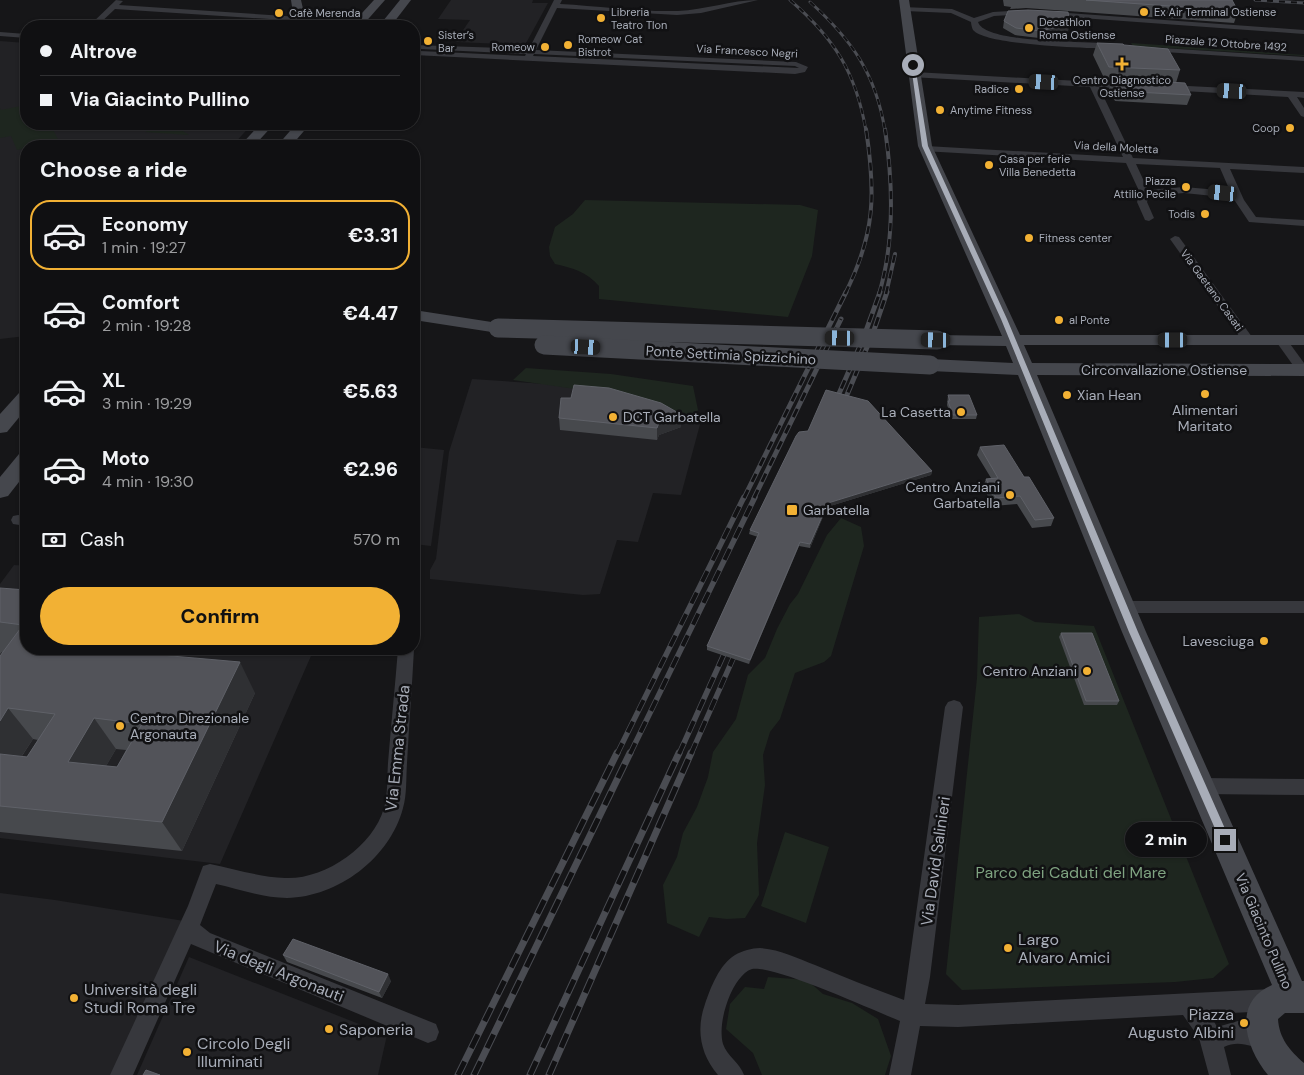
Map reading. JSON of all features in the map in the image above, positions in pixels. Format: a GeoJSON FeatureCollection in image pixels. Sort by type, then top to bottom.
{"type":"FeatureCollection","features":[{"type":"Feature","properties":{"kind":"main road"},"geometry":{"type":"LineString","coordinates":[[296,0],[300,20]]}},
{"type":"Feature","properties":{"kind":"main road"},"geometry":{"type":"LineString","coordinates":[[362,20],[380,0]]}},
{"type":"Feature","properties":{"kind":"main road"},"geometry":{"type":"LineString","coordinates":[[390,20],[406,0]]}},
{"type":"Feature","properties":{"kind":"main road","name":"Via Giacinto Pullino"},"geometry":{"type":"LineString","coordinates":[[905,4],[926,149],[1013,341],[1123,607],[1202,786],[1290,997]]}},
{"type":"Feature","properties":{"kind":"main road"},"geometry":{"type":"LineString","coordinates":[[252,140],[262,130]]}},
{"type":"Feature","properties":{"kind":"main road"},"geometry":{"type":"LineString","coordinates":[[289,140],[298,130]]}},
{"type":"Feature","properties":{"kind":"main road"},"geometry":{"type":"LineString","coordinates":[[420,316],[497,335]]}},
{"type":"Feature","properties":{"kind":"main road"},"geometry":{"type":"LineString","coordinates":[[420,329],[497,335]]}},
{"type":"Feature","properties":{"kind":"main road","name":"Ponte Settimia Spizzichino"},"geometry":{"type":"LineString","coordinates":[[497,335],[1013,341]]}},
{"type":"Feature","properties":{"kind":"main road","name":"Ponte Settimia Spizzichino"},"geometry":{"type":"LineString","coordinates":[[497,335],[991,369],[1025,369]]}},
{"type":"Feature","properties":{"kind":"main road"},"geometry":{"type":"LineString","coordinates":[[1013,341],[1033,339],[1304,340]]}},
{"type":"Feature","properties":{"kind":"main road","name":"Circonvallazione Ostiense"},"geometry":{"type":"LineString","coordinates":[[1025,369],[1304,371]]}},
{"type":"Feature","properties":{"kind":"main road"},"geometry":{"type":"LineString","coordinates":[[0,426],[20,404]]}},
{"type":"Feature","properties":{"kind":"main road"},"geometry":{"type":"LineString","coordinates":[[0,491],[20,466]]}},
{"type":"Feature","properties":{"kind":"main road"},"geometry":{"type":"LineString","coordinates":[[1290,997],[1265,1010],[1263,1031],[1265,1040],[1275,1058],[1292,1075]]}},
{"type":"Feature","properties":{"kind":"street"},"geometry":{"type":"LineString","coordinates":[[99,20],[120,0]]}},
{"type":"Feature","properties":{"kind":"street"},"geometry":{"type":"LineString","coordinates":[[626,9],[629,0]]}},
{"type":"Feature","properties":{"kind":"street"},"geometry":{"type":"LineString","coordinates":[[530,55],[556,3],[642,12],[690,12],[754,0]]}},
{"type":"Feature","properties":{"kind":"street"},"geometry":{"type":"LineString","coordinates":[[935,0],[974,21],[976,28],[984,33],[1006,40],[1130,48]]}},
{"type":"Feature","properties":{"kind":"street"},"geometry":{"type":"LineString","coordinates":[[905,4],[969,8]]}},
{"type":"Feature","properties":{"kind":"street"},"geometry":{"type":"LineString","coordinates":[[113,7],[275,20]]}},
{"type":"Feature","properties":{"kind":"street","name":"Piazzale 12 Ottobre 1492"},"geometry":{"type":"LineString","coordinates":[[984,10],[1304,32]]}},
{"type":"Feature","properties":{"kind":"street","name":"Piazzale 12 Ottobre 1492"},"geometry":{"type":"LineString","coordinates":[[974,21],[986,15],[1011,12]]}},
{"type":"Feature","properties":{"kind":"street"},"geometry":{"type":"LineString","coordinates":[[2,34],[20,36]]}},
{"type":"Feature","properties":{"kind":"street","name":"Piazzale 12 Ottobre 1492"},"geometry":{"type":"LineString","coordinates":[[1140,49],[1304,59]]}},
{"type":"Feature","properties":{"kind":"street","name":"Via Francesco Negri"},"geometry":{"type":"LineString","coordinates":[[420,53],[530,55],[796,64],[804,67],[802,70],[795,71],[530,55]]}},
{"type":"Feature","properties":{"kind":"street"},"geometry":{"type":"LineString","coordinates":[[914,75],[1143,87]]}},
{"type":"Feature","properties":{"kind":"street"},"geometry":{"type":"LineString","coordinates":[[1094,84],[1145,193],[1142,202],[1149,218]]}},
{"type":"Feature","properties":{"kind":"street"},"geometry":{"type":"LineString","coordinates":[[1163,88],[1304,95]]}},
{"type":"Feature","properties":{"kind":"street"},"geometry":{"type":"LineString","coordinates":[[1290,94],[1304,114]]}},
{"type":"Feature","properties":{"kind":"street","name":"Via della Moletta"},"geometry":{"type":"LineString","coordinates":[[926,149],[1304,170]]}},
{"type":"Feature","properties":{"kind":"street"},"geometry":{"type":"LineString","coordinates":[[1222,165],[1236,194],[1254,220],[1304,223]]}},
{"type":"Feature","properties":{"kind":"street"},"geometry":{"type":"LineString","coordinates":[[1145,193],[1184,190],[1236,194]]}},
{"type":"Feature","properties":{"kind":"street","name":"Via Gaetano Casati"},"geometry":{"type":"LineString","coordinates":[[1175,239],[1248,340]]}},
{"type":"Feature","properties":{"kind":"street"},"geometry":{"type":"LineString","coordinates":[[1281,340],[1304,371]]}},
{"type":"Feature","properties":{"kind":"street"},"geometry":{"type":"LineString","coordinates":[[1123,607],[1304,607]]}},
{"type":"Feature","properties":{"kind":"street","name":"Via Emma Strada"},"geometry":{"type":"LineString","coordinates":[[188,929],[210,873],[284,888],[301,888],[319,884],[348,868],[368,852],[388,824],[394,808],[406,655]]}},
{"type":"Feature","properties":{"kind":"street","name":"Via David Salinieri"},"geometry":{"type":"LineString","coordinates":[[900,1075],[913,1015],[939,835],[954,707]]}},
{"type":"Feature","properties":{"kind":"street"},"geometry":{"type":"LineString","coordinates":[[1202,786],[1304,787]]}},
{"type":"Feature","properties":{"kind":"street"},"geometry":{"type":"LineString","coordinates":[[122,1075],[188,929]]}},
{"type":"Feature","properties":{"kind":"street","name":"Via degli Argonauti"},"geometry":{"type":"LineString","coordinates":[[188,929],[203,940],[428,1032]]}},
{"type":"Feature","properties":{"kind":"street"},"geometry":{"type":"LineString","coordinates":[[733,1075],[718,1058],[713,1048],[711,1035],[712,1020],[722,988],[729,976],[738,966],[750,959],[762,958],[782,963],[913,1015],[958,1016],[1290,997]]}},
{"type":"Feature","properties":{"kind":"street"},"geometry":{"type":"LineString","coordinates":[[1187,1004],[1203,1021],[1212,1041],[1220,1075]]}},
{"type":"Feature","properties":{"kind":"street"},"geometry":{"type":"LineString","coordinates":[[1212,1041],[1227,1032],[1238,1031],[1265,1040]]}},
{"type":"Feature","properties":{"kind":"shaded area"},"geometry":{"type":"Polygon","coordinates":[[[451,0],[533,0],[532,3],[548,3],[525,45],[455,42],[470,20],[438,19],[451,0]]]}},
{"type":"Feature","properties":{"kind":"shaded area"},"geometry":{"type":"Polygon","coordinates":[[[0,41],[20,43],[20,130],[247,130],[237,140],[20,140],[20,337],[0,339],[0,41]]]}},
{"type":"Feature","properties":{"kind":"shaded area"},"geometry":{"type":"Polygon","coordinates":[[[472,379],[546,384],[596,392],[702,417],[681,495],[653,493],[638,542],[617,540],[600,594],[583,595],[430,579],[430,570],[436,559],[449,452],[472,379]]]}},
{"type":"Feature","properties":{"kind":"shaded area"},"geometry":{"type":"Polygon","coordinates":[[[420,448],[444,450],[431,546],[420,545],[420,448]]]}},
{"type":"Feature","properties":{"kind":"shaded area"},"geometry":{"type":"Polygon","coordinates":[[[14,565],[20,566],[20,655],[311,655],[220,864],[0,838],[0,584],[14,565]]]}},
{"type":"Feature","properties":{"kind":"shaded area","name":"Università degli Studi Roma Tre"},"geometry":{"type":"Polygon","coordinates":[[[0,893],[184,921],[112,1075],[0,1075],[0,893]]]}},
{"type":"Feature","properties":{"kind":"shaded area"},"geometry":{"type":"Polygon","coordinates":[[[189,957],[387,1035],[378,1075],[137,1075],[189,957]]]}},
{"type":"Feature","properties":{"kind":"green space"},"geometry":{"type":"Polygon","coordinates":[[[1131,43],[1304,55],[1304,56],[1133,46],[1131,43]]]}},
{"type":"Feature","properties":{"kind":"green space"},"geometry":{"type":"Polygon","coordinates":[[[20,106],[20,130],[53,130],[58,140],[20,140],[20,149],[17,150],[11,136],[0,138],[0,108],[1,110],[20,106]]]}},
{"type":"Feature","properties":{"kind":"green space"},"geometry":{"type":"Polygon","coordinates":[[[149,130],[181,130],[189,135],[145,132],[149,130]]]}},
{"type":"Feature","properties":{"kind":"green space"},"geometry":{"type":"Polygon","coordinates":[[[585,200],[800,205],[818,210],[812,256],[788,317],[599,299],[599,286],[590,277],[579,271],[555,264],[550,256],[549,247],[555,227],[573,214],[585,200]]]}},
{"type":"Feature","properties":{"kind":"green space"},"geometry":{"type":"Polygon","coordinates":[[[526,368],[611,374],[693,386],[698,410],[693,416],[596,392],[513,380],[526,368]]]}},
{"type":"Feature","properties":{"kind":"green space"},"geometry":{"type":"Polygon","coordinates":[[[841,518],[861,527],[864,546],[831,656],[824,662],[795,673],[780,719],[770,732],[763,755],[765,785],[757,843],[759,895],[745,918],[709,917],[699,937],[667,923],[663,885],[677,857],[683,833],[697,807],[708,777],[713,752],[736,719],[748,675],[765,658],[777,629],[790,604],[798,594],[827,535],[841,518]]]}},
{"type":"Feature","properties":{"kind":"green space","name":"Parco dei Caduti del Mare"},"geometry":{"type":"Polygon","coordinates":[[[1019,614],[1035,622],[1094,626],[1229,964],[1213,978],[1175,982],[962,990],[946,974],[977,678],[979,617],[1019,614]]]}},
{"type":"Feature","properties":{"kind":"green space"},"geometry":{"type":"Polygon","coordinates":[[[785,832],[829,847],[806,923],[761,906],[785,832]]]}},
{"type":"Feature","properties":{"kind":"green space"},"geometry":{"type":"Polygon","coordinates":[[[768,977],[807,980],[823,994],[852,1003],[878,1019],[891,1056],[885,1075],[762,1075],[753,1053],[726,1029],[730,1004],[745,987],[764,989],[768,977]]]}},
{"type":"Feature","properties":{"kind":"building"},"geometry":{"type":"Polygon","coordinates":[[[1086,0],[1232,0],[1238,11],[1086,0]]]}},
{"type":"Feature","properties":{"kind":"building"},"geometry":{"type":"Polygon","coordinates":[[[1008,11],[1068,12],[1070,24],[1040,31],[1016,28],[1004,21],[1008,11]]]}},
{"type":"Feature","properties":{"kind":"building"},"geometry":{"type":"Polygon","coordinates":[[[1097,43],[1168,49],[1180,70],[1109,67],[1097,43]]]}},
{"type":"Feature","properties":{"kind":"building"},"geometry":{"type":"Polygon","coordinates":[[[1113,79],[1185,83],[1191,95],[1118,91],[1113,79]]]}},
{"type":"Feature","properties":{"kind":"building"},"geometry":{"type":"Polygon","coordinates":[[[574,385],[609,388],[661,403],[682,415],[659,423],[657,428],[559,418],[561,398],[571,398],[574,385]]]}},
{"type":"Feature","properties":{"kind":"building","name":"Garbatella"},"geometry":{"type":"Polygon","coordinates":[[[826,390],[868,401],[932,471],[828,503],[810,544],[800,542],[750,660],[707,646],[759,533],[750,530],[796,436],[799,432],[808,431],[826,390]]]}},
{"type":"Feature","properties":{"kind":"building","name":"La Casetta"},"geometry":{"type":"Polygon","coordinates":[[[948,395],[969,395],[977,415],[953,415],[948,395]]]}},
{"type":"Feature","properties":{"kind":"building","name":"Centro Anziani Garbatella"},"geometry":{"type":"Polygon","coordinates":[[[1004,445],[1024,477],[1029,477],[1054,518],[1035,520],[1020,496],[996,498],[986,479],[998,478],[980,447],[1004,445]]]}},
{"type":"Feature","properties":{"kind":"building"},"geometry":{"type":"Polygon","coordinates":[[[0,588],[20,590],[20,625],[0,622],[0,588]]]}},
{"type":"Feature","properties":{"kind":"building"},"geometry":{"type":"Polygon","coordinates":[[[20,629],[20,655],[160,655],[240,662],[162,822],[0,806],[0,754],[27,757],[55,714],[8,708],[0,721],[0,656],[20,629]],[[94,718],[68,762],[117,767],[142,724],[94,718]]]}},
{"type":"Feature","properties":{"kind":"building","name":"Centro Anziani"},"geometry":{"type":"Polygon","coordinates":[[[1061,633],[1092,633],[1119,701],[1086,701],[1061,633]]]}},
{"type":"Feature","properties":{"kind":"building"},"geometry":{"type":"Polygon","coordinates":[[[293,939],[388,974],[379,992],[283,955],[293,939]]]}},
{"type":"Feature","properties":{"kind":"building"},"geometry":{"type":"Polygon","coordinates":[[[146,1070],[160,1075],[143,1075],[146,1070]]]}},
{"type":"Feature","properties":{"kind":"railway"},"geometry":{"type":"LineString","coordinates":[[790,0],[819,28],[841,58],[856,91],[866,131]]}},
{"type":"Feature","properties":{"kind":"railway"},"geometry":{"type":"LineString","coordinates":[[1255,0],[1304,3]]}},
{"type":"Feature","properties":{"kind":"railway"},"geometry":{"type":"LineString","coordinates":[[810,2],[838,30],[860,59],[875,92],[885,131]]}},
{"type":"Feature","properties":{"kind":"railway"},"geometry":{"type":"LineString","coordinates":[[845,294],[862,252],[870,214],[872,194],[866,129]]}},
{"type":"Feature","properties":{"kind":"railway"},"geometry":{"type":"LineString","coordinates":[[879,294],[888,253],[891,212],[890,170],[885,129]]}},
{"type":"Feature","properties":{"kind":"railway"},"geometry":{"type":"LineString","coordinates":[[886,294],[895,254]]}},
{"type":"Feature","properties":{"kind":"railway"},"geometry":{"type":"LineString","coordinates":[[744,498],[846,292]]}},
{"type":"Feature","properties":{"kind":"railway"},"geometry":{"type":"LineString","coordinates":[[834,405],[863,339],[880,292]]}},
{"type":"Feature","properties":{"kind":"railway"},"geometry":{"type":"LineString","coordinates":[[841,409],[873,333],[887,292]]}},
{"type":"Feature","properties":{"kind":"railway"},"geometry":{"type":"LineString","coordinates":[[754,498],[841,319]]}},
{"type":"Feature","properties":{"kind":"railway"},"geometry":{"type":"LineString","coordinates":[[617,754],[744,497]]}},
{"type":"Feature","properties":{"kind":"railway"},"geometry":{"type":"LineString","coordinates":[[630,754],[755,497]]}},
{"type":"Feature","properties":{"kind":"railway"},"geometry":{"type":"LineString","coordinates":[[679,754],[729,643]]}},
{"type":"Feature","properties":{"kind":"railway"},"geometry":{"type":"LineString","coordinates":[[691,754],[739,645]]}},
{"type":"Feature","properties":{"kind":"railway"},"geometry":{"type":"LineString","coordinates":[[458,1075],[617,753]]}},
{"type":"Feature","properties":{"kind":"railway"},"geometry":{"type":"LineString","coordinates":[[474,1075],[630,753]]}},
{"type":"Feature","properties":{"kind":"railway"},"geometry":{"type":"LineString","coordinates":[[530,1075],[679,753]]}},
{"type":"Feature","properties":{"kind":"railway"},"geometry":{"type":"LineString","coordinates":[[549,1075],[691,753]]}},
{"type":"Feature","properties":{"kind":"place","name":"Ex Air Terminal Ostiense"},"geometry":{"type":"Point","coordinates":[1144,12]}},
{"type":"Feature","properties":{"kind":"place","name":"Cafè Merenda"},"geometry":{"type":"Point","coordinates":[279,13]}},
{"type":"Feature","properties":{"kind":"place","name":"Libreria Teatro Tlon"},"geometry":{"type":"Point","coordinates":[601,18]}},
{"type":"Feature","properties":{"kind":"place","name":"Decathlon Roma Ostiense"},"geometry":{"type":"Point","coordinates":[1029,28]}},
{"type":"Feature","properties":{"kind":"place","name":"Sister’s Bar"},"geometry":{"type":"Point","coordinates":[428,41]}},
{"type":"Feature","properties":{"kind":"place","name":"Romeow Cat Bistrot"},"geometry":{"type":"Point","coordinates":[568,45]}},
{"type":"Feature","properties":{"kind":"place","name":"Romeow"},"geometry":{"type":"Point","coordinates":[545,47]}},
{"type":"Feature","properties":{"kind":"place","name":"Centro Diagnostico Ostiense"},"geometry":{"type":"Point","coordinates":[1122,64]}},
{"type":"Feature","properties":{"kind":"place","name":"Radice"},"geometry":{"type":"Point","coordinates":[1019,89]}},
{"type":"Feature","properties":{"kind":"place","name":"Anytime Fitness"},"geometry":{"type":"Point","coordinates":[940,110]}},
{"type":"Feature","properties":{"kind":"place","name":"Coop"},"geometry":{"type":"Point","coordinates":[1290,128]}},
{"type":"Feature","properties":{"kind":"place","name":"Casa per ferie Villa Benedetta"},"geometry":{"type":"Point","coordinates":[989,165]}},
{"type":"Feature","properties":{"kind":"place","name":"Piazza Attilio Pecile"},"geometry":{"type":"Point","coordinates":[1186,187]}},
{"type":"Feature","properties":{"kind":"place","name":"Todis"},"geometry":{"type":"Point","coordinates":[1205,214]}},
{"type":"Feature","properties":{"kind":"place","name":"Fitness center"},"geometry":{"type":"Point","coordinates":[1029,238]}},
{"type":"Feature","properties":{"kind":"place","name":"al Ponte"},"geometry":{"type":"Point","coordinates":[1059,320]}},
{"type":"Feature","properties":{"kind":"place","name":"Alimentari Maritato"},"geometry":{"type":"Point","coordinates":[1205,394]}},
{"type":"Feature","properties":{"kind":"place","name":"Xian Hean"},"geometry":{"type":"Point","coordinates":[1067,395]}},
{"type":"Feature","properties":{"kind":"place","name":"La Casetta"},"geometry":{"type":"Point","coordinates":[961,412]}},
{"type":"Feature","properties":{"kind":"place","name":"DCT Garbatella"},"geometry":{"type":"Point","coordinates":[613,417]}},
{"type":"Feature","properties":{"kind":"place","name":"Centro Anziani Garbatella"},"geometry":{"type":"Point","coordinates":[1010,495]}},
{"type":"Feature","properties":{"kind":"place","name":"Garbatella"},"geometry":{"type":"Point","coordinates":[792,510]}},
{"type":"Feature","properties":{"kind":"place","name":"Lavesciuga"},"geometry":{"type":"Point","coordinates":[1264,641]}},
{"type":"Feature","properties":{"kind":"place","name":"Centro Anziani"},"geometry":{"type":"Point","coordinates":[1087,671]}},
{"type":"Feature","properties":{"kind":"place","name":"Centro Direzionale Argonauta"},"geometry":{"type":"Point","coordinates":[120,726]}},
{"type":"Feature","properties":{"kind":"place","name":"Largo Alvaro Amici"},"geometry":{"type":"Point","coordinates":[1008,948]}},
{"type":"Feature","properties":{"kind":"place","name":"Università degli Studi Roma Tre"},"geometry":{"type":"Point","coordinates":[74,998]}},
{"type":"Feature","properties":{"kind":"place","name":"Piazza Augusto Albini"},"geometry":{"type":"Point","coordinates":[1244,1023]}},
{"type":"Feature","properties":{"kind":"place","name":"Saponeria"},"geometry":{"type":"Point","coordinates":[329,1029]}},
{"type":"Feature","properties":{"kind":"place","name":"Circolo Degli Illuminati"},"geometry":{"type":"Point","coordinates":[187,1052]}},
{"type":"Feature","properties":{"kind":"route"},"geometry":{"type":"LineString","coordinates":[[913,65],[925,146],[1004,319],[1134,632],[1225,840]]}}]}
